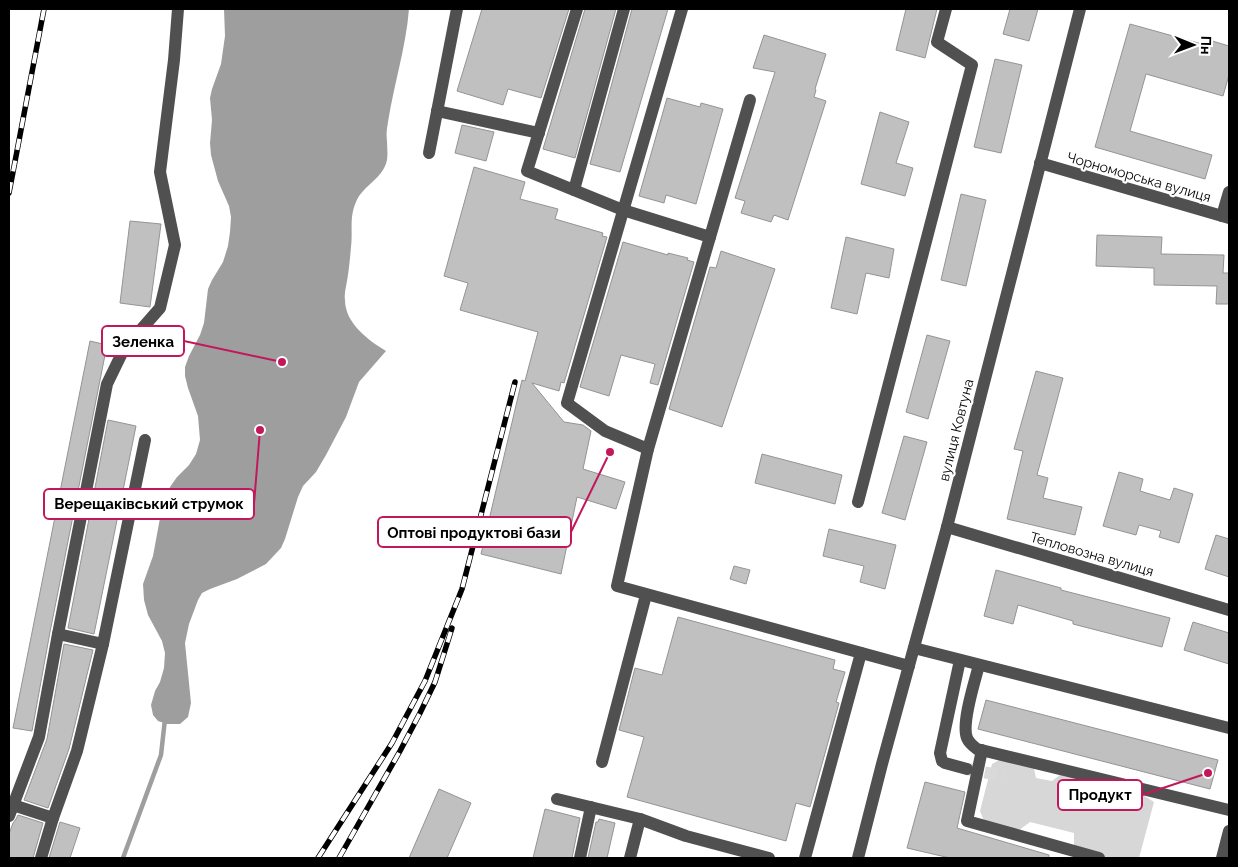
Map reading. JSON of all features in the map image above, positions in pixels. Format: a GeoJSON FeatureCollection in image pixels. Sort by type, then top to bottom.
{"type":"FeatureCollection","features":[{"type":"Feature","properties":{"kind":"street"},"geometry":{"type":"LineString","coordinates":[[53,818],[11,811],[38,738],[107,384],[124,349],[160,308],[175,245],[160,172],[174,60],[178,9]]}},
{"type":"Feature","properties":{"kind":"street"},"geometry":{"type":"LineString","coordinates":[[429,153],[457,9]]}},
{"type":"Feature","properties":{"kind":"street"},"geometry":{"type":"LineString","coordinates":[[577,9],[527,170],[623,210],[710,237]]}},
{"type":"Feature","properties":{"kind":"street"},"geometry":{"type":"LineString","coordinates":[[574,190],[624,9]]}},
{"type":"Feature","properties":{"kind":"street"},"geometry":{"type":"LineString","coordinates":[[648,448],[605,431],[567,403],[682,9]]}},
{"type":"Feature","properties":{"kind":"street"},"geometry":{"type":"LineString","coordinates":[[858,502],[972,65],[937,42],[946,9]]}},
{"type":"Feature","properties":{"kind":"street","name":"вулиця Ковтуна"},"geometry":{"type":"LineString","coordinates":[[858,858],[947,528],[1080,9]]}},
{"type":"Feature","properties":{"kind":"street"},"geometry":{"type":"LineString","coordinates":[[750,100],[648,448],[617,586],[909,666]]}},
{"type":"Feature","properties":{"kind":"street"},"geometry":{"type":"LineString","coordinates":[[437,111],[539,133]]}},
{"type":"Feature","properties":{"kind":"street","name":"Чорноморська вулиця"},"geometry":{"type":"LineString","coordinates":[[1040,164],[1226,217]]}},
{"type":"Feature","properties":{"kind":"street"},"geometry":{"type":"LineString","coordinates":[[1226,217],[1229,192]]}},
{"type":"Feature","properties":{"kind":"street"},"geometry":{"type":"LineString","coordinates":[[41,858],[53,818],[78,751],[103,644],[145,440]]}},
{"type":"Feature","properties":{"kind":"street","name":"Тепловозна вулиця"},"geometry":{"type":"LineString","coordinates":[[947,528],[1229,610]]}},
{"type":"Feature","properties":{"kind":"street"},"geometry":{"type":"LineString","coordinates":[[602,762],[646,594]]}},
{"type":"Feature","properties":{"kind":"street"},"geometry":{"type":"LineString","coordinates":[[58,634],[103,644]]}},
{"type":"Feature","properties":{"kind":"street"},"geometry":{"type":"LineString","coordinates":[[914,648],[1229,728]]}},
{"type":"Feature","properties":{"kind":"street"},"geometry":{"type":"LineString","coordinates":[[805,858],[861,654]]}},
{"type":"Feature","properties":{"kind":"street"},"geometry":{"type":"LineString","coordinates":[[960,660],[940,753],[944,763],[967,769]]}},
{"type":"Feature","properties":{"kind":"street"},"geometry":{"type":"LineString","coordinates":[[979,665],[965,731],[969,743],[973,746],[982,750],[1229,810]]}},
{"type":"Feature","properties":{"kind":"street"},"geometry":{"type":"LineString","coordinates":[[982,750],[967,821],[1099,858]]}},
{"type":"Feature","properties":{"kind":"street"},"geometry":{"type":"LineString","coordinates":[[557,799],[640,820],[686,836],[769,858]]}},
{"type":"Feature","properties":{"kind":"street"},"geometry":{"type":"LineString","coordinates":[[580,858],[591,807]]}},
{"type":"Feature","properties":{"kind":"street"},"geometry":{"type":"LineString","coordinates":[[630,858],[640,820]]}},
{"type":"Feature","properties":{"kind":"street"},"geometry":{"type":"LineString","coordinates":[[1222,858],[1229,831]]}},
{"type":"Feature","properties":{"kind":"shaded area"},"geometry":{"type":"Polygon","coordinates":[[[224,9],[409,9],[387,127],[387,160],[385,167],[359,196],[354,208],[345,295],[346,308],[353,323],[372,342],[386,351],[359,382],[346,417],[326,455],[316,472],[303,486],[281,548],[266,564],[237,579],[202,593],[189,624],[185,643],[191,703],[188,717],[180,724],[167,724],[158,721],[153,715],[151,705],[164,668],[165,653],[162,641],[148,615],[144,600],[143,584],[153,556],[160,518],[170,487],[189,465],[196,454],[200,440],[198,416],[188,388],[185,367],[204,323],[208,289],[223,262],[230,232],[231,217],[229,206],[218,181],[210,143],[212,120],[210,98],[221,64],[225,36],[224,9]]]}},
{"type":"Feature","properties":{"kind":"shaded area"},"geometry":{"type":"Polygon","coordinates":[[[1003,758],[1034,768],[1036,778],[1052,781],[1060,775],[1143,795],[1154,802],[1139,858],[1108,858],[1074,848],[1074,833],[1030,822],[1018,831],[984,821],[980,811],[992,764],[1003,758]]]}},
{"type":"Feature","properties":{"kind":"building"},"geometry":{"type":"Polygon","coordinates":[[[482,9],[569,9],[541,98],[508,89],[503,105],[457,91],[482,9]]]}},
{"type":"Feature","properties":{"kind":"building"},"geometry":{"type":"Polygon","coordinates":[[[585,9],[616,9],[575,158],[543,149],[585,9]]]}},
{"type":"Feature","properties":{"kind":"building"},"geometry":{"type":"Polygon","coordinates":[[[632,9],[668,9],[620,172],[590,164],[632,9]]]}},
{"type":"Feature","properties":{"kind":"building"},"geometry":{"type":"Polygon","coordinates":[[[906,9],[937,9],[925,58],[896,50],[906,9]]]}},
{"type":"Feature","properties":{"kind":"building"},"geometry":{"type":"Polygon","coordinates":[[[1010,9],[1038,9],[1029,41],[1003,34],[1010,9]]]}},
{"type":"Feature","properties":{"kind":"building"},"geometry":{"type":"Polygon","coordinates":[[[1130,24],[1209,46],[1209,40],[1229,46],[1229,75],[1223,96],[1146,74],[1130,131],[1212,155],[1205,179],[1095,147],[1130,24]]]}},
{"type":"Feature","properties":{"kind":"building"},"geometry":{"type":"Polygon","coordinates":[[[764,35],[826,54],[814,97],[826,101],[788,220],[774,215],[771,222],[741,213],[745,201],[735,198],[775,72],[753,68],[764,35]]]}},
{"type":"Feature","properties":{"kind":"building"},"geometry":{"type":"Polygon","coordinates":[[[995,59],[1022,65],[1001,153],[974,147],[995,59]]]}},
{"type":"Feature","properties":{"kind":"building"},"geometry":{"type":"Polygon","coordinates":[[[667,98],[700,107],[701,103],[723,109],[696,204],[666,195],[664,203],[639,196],[667,98]]]}},
{"type":"Feature","properties":{"kind":"building"},"geometry":{"type":"Polygon","coordinates":[[[880,112],[909,122],[896,163],[913,168],[905,196],[861,184],[880,112]]]}},
{"type":"Feature","properties":{"kind":"building"},"geometry":{"type":"Polygon","coordinates":[[[462,125],[494,132],[486,161],[455,153],[462,125]]]}},
{"type":"Feature","properties":{"kind":"building"},"geometry":{"type":"Polygon","coordinates":[[[474,167],[525,182],[520,199],[558,209],[555,219],[603,233],[602,236],[607,237],[564,383],[561,382],[559,391],[532,383],[564,422],[583,425],[591,431],[583,469],[625,482],[616,509],[577,497],[561,574],[481,554],[522,380],[525,381],[538,332],[460,310],[468,283],[444,276],[474,167]]]}},
{"type":"Feature","properties":{"kind":"building"},"geometry":{"type":"Polygon","coordinates":[[[961,194],[986,200],[966,286],[941,280],[961,194]]]}},
{"type":"Feature","properties":{"kind":"building"},"geometry":{"type":"Polygon","coordinates":[[[130,221],[161,224],[150,307],[120,303],[130,221]]]}},
{"type":"Feature","properties":{"kind":"building"},"geometry":{"type":"Polygon","coordinates":[[[1097,235],[1162,237],[1161,254],[1224,255],[1223,273],[1229,273],[1229,304],[1216,304],[1217,286],[1154,285],[1154,268],[1096,266],[1097,235]]]}},
{"type":"Feature","properties":{"kind":"building"},"geometry":{"type":"Polygon","coordinates":[[[846,237],[894,249],[889,278],[866,273],[857,314],[831,308],[846,237]]]}},
{"type":"Feature","properties":{"kind":"building"},"geometry":{"type":"Polygon","coordinates":[[[623,242],[668,255],[668,253],[688,258],[687,260],[694,262],[658,385],[650,383],[655,364],[621,355],[609,396],[580,387],[623,242]]]}},
{"type":"Feature","properties":{"kind":"building"},"geometry":{"type":"Polygon","coordinates":[[[721,251],[775,269],[722,427],[669,409],[710,267],[716,268],[721,251]]]}},
{"type":"Feature","properties":{"kind":"building"},"geometry":{"type":"Polygon","coordinates":[[[927,335],[950,341],[928,419],[906,412],[927,335]]]}},
{"type":"Feature","properties":{"kind":"building"},"geometry":{"type":"Polygon","coordinates":[[[90,341],[107,345],[32,731],[13,728],[90,341]]]}},
{"type":"Feature","properties":{"kind":"building"},"geometry":{"type":"Polygon","coordinates":[[[1036,371],[1063,378],[1037,475],[1048,478],[1043,498],[1082,507],[1075,535],[1007,519],[1023,451],[1014,449],[1036,371]]]}},
{"type":"Feature","properties":{"kind":"building"},"geometry":{"type":"Polygon","coordinates":[[[108,420],[136,426],[94,634],[68,628],[108,420]]]}},
{"type":"Feature","properties":{"kind":"building"},"geometry":{"type":"Polygon","coordinates":[[[904,436],[927,442],[905,520],[882,513],[904,436]]]}},
{"type":"Feature","properties":{"kind":"building"},"geometry":{"type":"Polygon","coordinates":[[[762,454],[842,475],[835,504],[755,483],[762,454]]]}},
{"type":"Feature","properties":{"kind":"building"},"geometry":{"type":"Polygon","coordinates":[[[1119,472],[1143,479],[1140,491],[1170,500],[1174,488],[1193,494],[1179,543],[1159,537],[1161,531],[1139,525],[1136,535],[1103,526],[1119,472]]]}},
{"type":"Feature","properties":{"kind":"building"},"geometry":{"type":"Polygon","coordinates":[[[829,529],[896,545],[885,589],[860,582],[864,566],[823,556],[829,529]]]}},
{"type":"Feature","properties":{"kind":"building"},"geometry":{"type":"Polygon","coordinates":[[[1216,535],[1229,539],[1229,577],[1205,569],[1216,535]]]}},
{"type":"Feature","properties":{"kind":"building"},"geometry":{"type":"Polygon","coordinates":[[[734,566],[750,570],[746,584],[730,579],[734,566]]]}},
{"type":"Feature","properties":{"kind":"building"},"geometry":{"type":"Polygon","coordinates":[[[996,570],[1061,588],[1061,590],[1170,618],[1162,647],[1073,624],[1073,621],[1018,605],[1013,624],[984,616],[996,570]]]}},
{"type":"Feature","properties":{"kind":"building"},"geometry":{"type":"Polygon","coordinates":[[[678,617],[835,660],[833,669],[845,672],[836,702],[839,703],[810,807],[796,803],[786,841],[627,797],[644,737],[619,730],[635,668],[662,675],[678,617]]]}},
{"type":"Feature","properties":{"kind":"building"},"geometry":{"type":"Polygon","coordinates":[[[1193,622],[1229,633],[1229,664],[1184,650],[1193,622]]]}},
{"type":"Feature","properties":{"kind":"building"},"geometry":{"type":"Polygon","coordinates":[[[64,644],[93,650],[69,749],[48,808],[24,800],[47,739],[64,644]]]}},
{"type":"Feature","properties":{"kind":"building"},"geometry":{"type":"Polygon","coordinates":[[[986,700],[1218,760],[1210,789],[978,729],[986,700]]]}},
{"type":"Feature","properties":{"kind":"building"},"geometry":{"type":"Polygon","coordinates":[[[925,782],[965,792],[957,828],[1049,855],[1049,858],[950,858],[907,848],[925,782]]]}},
{"type":"Feature","properties":{"kind":"building"},"geometry":{"type":"Polygon","coordinates":[[[439,789],[471,803],[447,858],[409,858],[439,789]]]}},
{"type":"Feature","properties":{"kind":"building"},"geometry":{"type":"Polygon","coordinates":[[[545,809],[580,818],[572,858],[533,858],[545,809]]]}},
{"type":"Feature","properties":{"kind":"building"},"geometry":{"type":"Polygon","coordinates":[[[18,815],[43,823],[33,858],[9,858],[9,834],[18,815]]]}},
{"type":"Feature","properties":{"kind":"building"},"geometry":{"type":"Polygon","coordinates":[[[599,819],[615,823],[607,858],[588,858],[596,822],[599,819]]]}},
{"type":"Feature","properties":{"kind":"building"},"geometry":{"type":"Polygon","coordinates":[[[60,822],[80,828],[70,858],[49,858],[60,822]]]}},
{"type":"Feature","properties":{"kind":"waterway"},"geometry":{"type":"LineString","coordinates":[[123,858],[161,755],[165,719]]}},
{"type":"Feature","properties":{"kind":"tunnel"},"geometry":{"type":"LineString","coordinates":[[967,769],[1004,776]]}},
{"type":"Feature","properties":{"kind":"railway"},"geometry":{"type":"LineString","coordinates":[[9,193],[44,9]]}},
{"type":"Feature","properties":{"kind":"railway"},"geometry":{"type":"LineString","coordinates":[[318,858],[392,743],[425,681],[462,589],[515,382]]}},
{"type":"Feature","properties":{"kind":"railway"},"geometry":{"type":"LineString","coordinates":[[339,858],[420,713],[435,682],[452,628]]}},
{"type":"Feature","properties":{"kind":"place","name":"Зеленка"},"geometry":{"type":"Point","coordinates":[282,362]}},
{"type":"Feature","properties":{"kind":"place","name":"Верещаківський струмок"},"geometry":{"type":"Point","coordinates":[260,430]}},
{"type":"Feature","properties":{"kind":"place","name":"Оптові продуктові бази"},"geometry":{"type":"Point","coordinates":[610,452]}},
{"type":"Feature","properties":{"kind":"place","name":"Продукт"},"geometry":{"type":"Point","coordinates":[1208,773]}}]}
